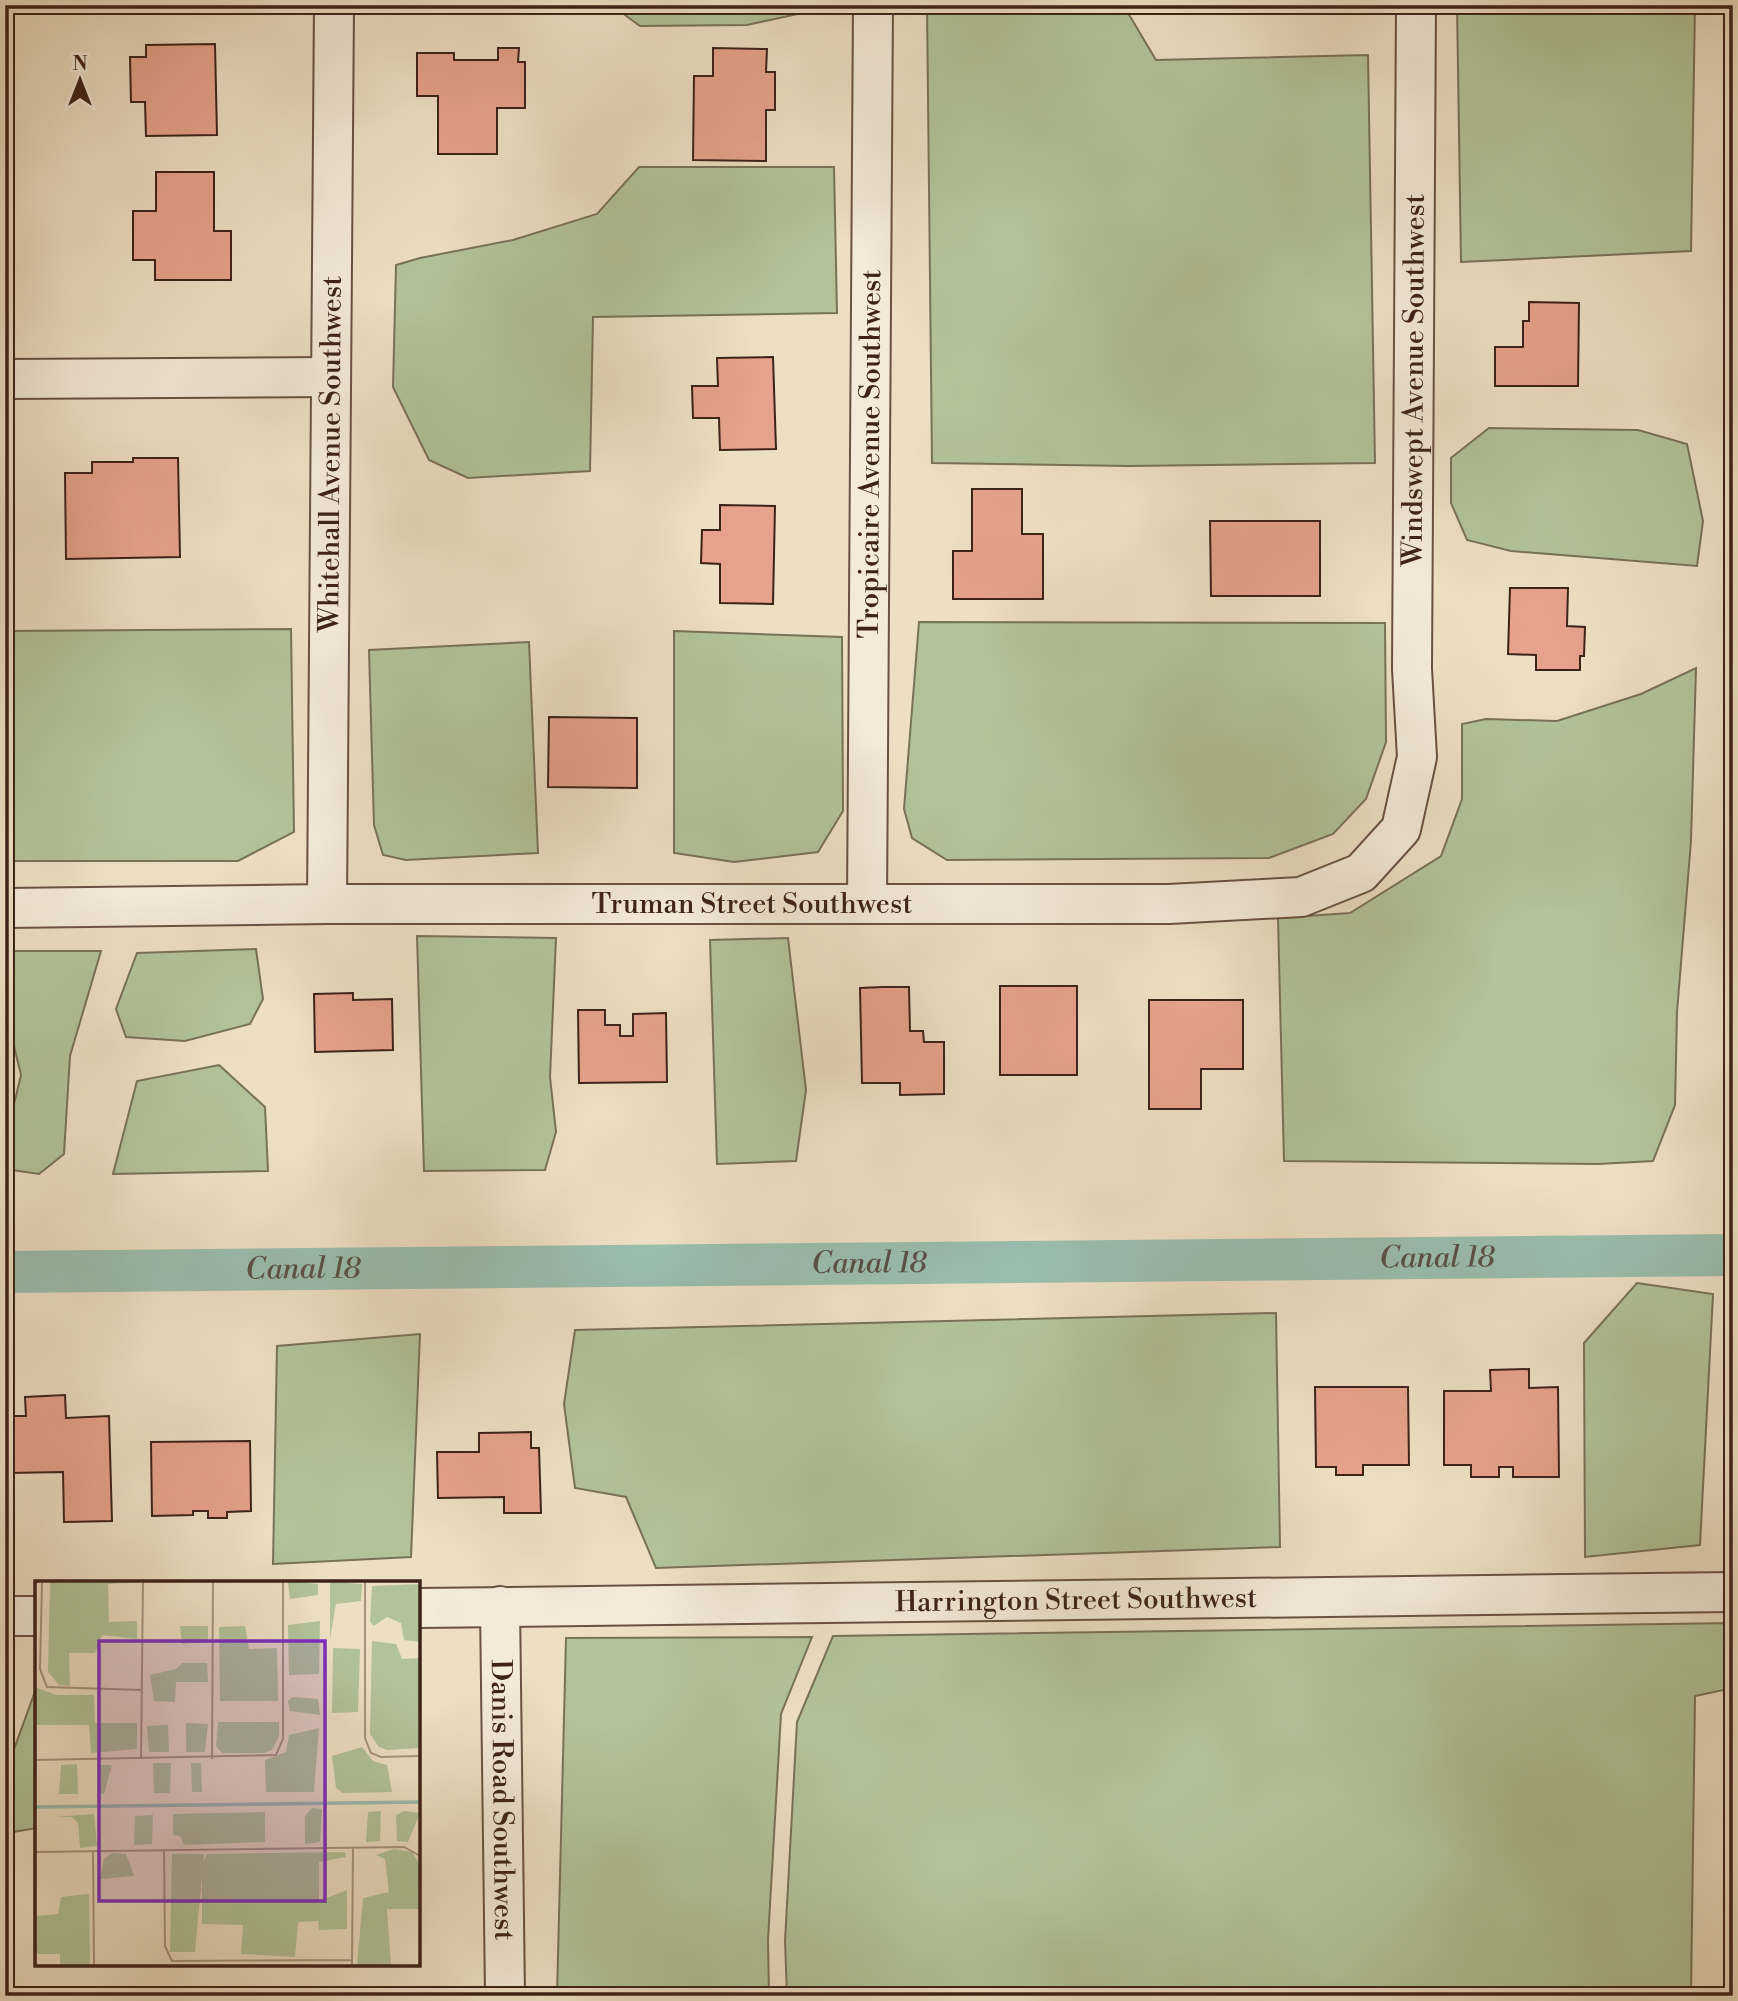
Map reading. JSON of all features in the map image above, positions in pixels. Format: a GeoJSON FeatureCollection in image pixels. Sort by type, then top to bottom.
{"type":"FeatureCollection","features":[{"type":"Feature","properties":{"kind":"street","name":"Whitehall Avenue Southwest"},"geometry":{"type":"LineString","coordinates":[[327,904],[334,5]]}},
{"type":"Feature","properties":{"kind":"street","name":"Tropicaire Avenue Southwest"},"geometry":{"type":"LineString","coordinates":[[867,904],[873,5]]}},
{"type":"Feature","properties":{"kind":"street","name":"Windswept Avenue Southwest"},"geometry":{"type":"LineString","coordinates":[[1416,5],[1412,670],[1416,757]]}},
{"type":"Feature","properties":{"kind":"street"},"geometry":{"type":"LineString","coordinates":[[5,379],[330,377]]}},
{"type":"Feature","properties":{"kind":"street","name":"Truman Street Southwest"},"geometry":{"type":"LineString","coordinates":[[5,908],[327,904],[1169,904],[1301,897],[1361,873],[1401,830],[1416,757]]}},
{"type":"Feature","properties":{"kind":"street","name":"Harrington Street Southwest"},"geometry":{"type":"LineString","coordinates":[[420,1608],[1733,1592]]}},
{"type":"Feature","properties":{"kind":"street","name":"Danis Road Southwest"},"geometry":{"type":"LineString","coordinates":[[500,1606],[505,1996]]}},
{"type":"Feature","properties":{"kind":"street"},"geometry":{"type":"LineString","coordinates":[[5,1616],[35,1616]]}},
{"type":"Feature","properties":{"kind":"green space"},"geometry":{"type":"Polygon","coordinates":[[[625,5],[839,5],[747,25],[640,26],[625,15],[625,5]]]}},
{"type":"Feature","properties":{"kind":"green space"},"geometry":{"type":"Polygon","coordinates":[[[927,5],[1128,5],[1128,13],[1156,60],[1368,55],[1375,463],[1128,466],[932,463],[927,5]]]}},
{"type":"Feature","properties":{"kind":"green space"},"geometry":{"type":"Polygon","coordinates":[[[1457,5],[1695,5],[1691,251],[1461,262],[1457,5]]]}},
{"type":"Feature","properties":{"kind":"green space"},"geometry":{"type":"Polygon","coordinates":[[[639,167],[834,167],[837,313],[593,317],[590,471],[468,478],[429,460],[393,387],[396,265],[513,240],[597,214],[639,167]]]}},
{"type":"Feature","properties":{"kind":"green space"},"geometry":{"type":"Polygon","coordinates":[[[1489,428],[1638,430],[1687,444],[1703,521],[1697,566],[1511,551],[1467,540],[1451,503],[1451,458],[1489,428]]]}},
{"type":"Feature","properties":{"kind":"green space"},"geometry":{"type":"Polygon","coordinates":[[[919,622],[1385,623],[1386,742],[1366,799],[1333,834],[1269,858],[947,860],[912,838],[904,809],[919,622]]]}},
{"type":"Feature","properties":{"kind":"green space"},"geometry":{"type":"Polygon","coordinates":[[[291,629],[294,832],[238,861],[5,861],[5,631],[291,629]]]}},
{"type":"Feature","properties":{"kind":"green space"},"geometry":{"type":"Polygon","coordinates":[[[674,631],[842,637],[843,811],[818,852],[734,862],[674,853],[674,631]]]}},
{"type":"Feature","properties":{"kind":"green space"},"geometry":{"type":"Polygon","coordinates":[[[529,642],[538,853],[406,860],[383,855],[374,825],[369,650],[529,642]]]}},
{"type":"Feature","properties":{"kind":"green space"},"geometry":{"type":"Polygon","coordinates":[[[1696,668],[1691,841],[1677,1012],[1675,1105],[1653,1161],[1598,1164],[1284,1161],[1278,918],[1350,913],[1441,856],[1462,799],[1462,724],[1486,719],[1557,721],[1641,694],[1696,668]]]}},
{"type":"Feature","properties":{"kind":"green space"},"geometry":{"type":"Polygon","coordinates":[[[417,936],[556,938],[550,1077],[556,1132],[545,1170],[424,1171],[417,936]]]}},
{"type":"Feature","properties":{"kind":"green space"},"geometry":{"type":"Polygon","coordinates":[[[788,938],[806,1090],[796,1161],[717,1164],[710,940],[788,938]]]}},
{"type":"Feature","properties":{"kind":"green space"},"geometry":{"type":"Polygon","coordinates":[[[256,949],[263,999],[250,1024],[185,1041],[126,1037],[116,1009],[137,953],[256,949]]]}},
{"type":"Feature","properties":{"kind":"green space"},"geometry":{"type":"Polygon","coordinates":[[[5,951],[101,951],[70,1056],[64,1154],[39,1174],[5,1169],[5,1142],[21,1075],[5,1009],[5,951]]]}},
{"type":"Feature","properties":{"kind":"green space"},"geometry":{"type":"Polygon","coordinates":[[[219,1065],[265,1107],[268,1171],[113,1174],[137,1081],[219,1065]]]}},
{"type":"Feature","properties":{"kind":"green space"},"geometry":{"type":"Polygon","coordinates":[[[1637,1283],[1713,1294],[1700,1545],[1585,1557],[1584,1343],[1637,1283]]]}},
{"type":"Feature","properties":{"kind":"green space"},"geometry":{"type":"Polygon","coordinates":[[[1276,1313],[1280,1547],[656,1568],[626,1497],[575,1488],[564,1404],[575,1330],[1276,1313]]]}},
{"type":"Feature","properties":{"kind":"green space"},"geometry":{"type":"Polygon","coordinates":[[[420,1334],[411,1557],[273,1564],[277,1346],[420,1334]]]}},
{"type":"Feature","properties":{"kind":"green space"},"geometry":{"type":"Polygon","coordinates":[[[1733,1623],[1733,1688],[1695,1696],[1691,1996],[787,1996],[785,1941],[797,1722],[833,1636],[1733,1623]]]}},
{"type":"Feature","properties":{"kind":"green space"},"geometry":{"type":"Polygon","coordinates":[[[812,1637],[781,1714],[768,1940],[769,1996],[557,1996],[566,1638],[812,1637]]]}},
{"type":"Feature","properties":{"kind":"green space"},"geometry":{"type":"Polygon","coordinates":[[[35,1692],[35,1828],[13,1832],[9,1763],[35,1692]]]}},
{"type":"Feature","properties":{"kind":"building"},"geometry":{"type":"Polygon","coordinates":[[[1298,5],[1298,8],[1256,7],[1298,5]]]}},
{"type":"Feature","properties":{"kind":"building"},"geometry":{"type":"Polygon","coordinates":[[[215,44],[217,135],[146,136],[145,102],[131,102],[130,57],[146,57],[146,45],[215,44]]]}},
{"type":"Feature","properties":{"kind":"building"},"geometry":{"type":"Polygon","coordinates":[[[498,48],[519,48],[518,62],[525,62],[525,108],[497,108],[497,154],[438,154],[438,96],[417,96],[417,53],[454,53],[454,60],[498,60],[498,48]]]}},
{"type":"Feature","properties":{"kind":"building"},"geometry":{"type":"Polygon","coordinates":[[[713,48],[767,49],[766,72],[775,72],[775,110],[766,110],[766,161],[693,160],[694,76],[713,76],[713,48]]]}},
{"type":"Feature","properties":{"kind":"building"},"geometry":{"type":"Polygon","coordinates":[[[156,172],[214,172],[214,231],[231,231],[231,280],[155,280],[155,260],[133,260],[133,211],[156,211],[156,172]]]}},
{"type":"Feature","properties":{"kind":"building"},"geometry":{"type":"Polygon","coordinates":[[[1529,302],[1579,303],[1578,386],[1495,386],[1495,347],[1523,347],[1523,321],[1529,321],[1529,302]]]}},
{"type":"Feature","properties":{"kind":"building"},"geometry":{"type":"Polygon","coordinates":[[[773,357],[776,449],[720,450],[719,418],[693,418],[692,386],[718,386],[717,358],[773,357]]]}},
{"type":"Feature","properties":{"kind":"building"},"geometry":{"type":"Polygon","coordinates":[[[133,458],[178,458],[180,557],[66,559],[65,473],[92,473],[92,462],[133,462],[133,458]]]}},
{"type":"Feature","properties":{"kind":"building"},"geometry":{"type":"Polygon","coordinates":[[[972,489],[1022,489],[1022,534],[1043,534],[1043,599],[953,599],[953,551],[972,551],[972,489]]]}},
{"type":"Feature","properties":{"kind":"building"},"geometry":{"type":"Polygon","coordinates":[[[720,505],[775,506],[773,604],[720,603],[720,564],[701,563],[702,530],[720,530],[720,505]]]}},
{"type":"Feature","properties":{"kind":"building"},"geometry":{"type":"Polygon","coordinates":[[[1210,521],[1320,521],[1320,596],[1211,596],[1210,521]]]}},
{"type":"Feature","properties":{"kind":"building"},"geometry":{"type":"Polygon","coordinates":[[[1510,588],[1568,588],[1567,626],[1585,627],[1584,656],[1580,656],[1580,670],[1536,670],[1536,655],[1508,654],[1510,588]]]}},
{"type":"Feature","properties":{"kind":"building"},"geometry":{"type":"Polygon","coordinates":[[[549,717],[637,718],[637,788],[548,787],[549,717]]]}},
{"type":"Feature","properties":{"kind":"building"},"geometry":{"type":"Polygon","coordinates":[[[1000,986],[1077,986],[1077,1075],[1000,1075],[1000,986]]]}},
{"type":"Feature","properties":{"kind":"building"},"geometry":{"type":"Polygon","coordinates":[[[909,987],[910,1031],[923,1031],[924,1042],[944,1042],[944,1094],[900,1095],[900,1083],[862,1083],[860,988],[909,987]]]}},
{"type":"Feature","properties":{"kind":"building"},"geometry":{"type":"Polygon","coordinates":[[[353,993],[353,1000],[392,999],[393,1050],[315,1052],[314,994],[353,993]]]}},
{"type":"Feature","properties":{"kind":"building"},"geometry":{"type":"Polygon","coordinates":[[[1149,1000],[1243,1000],[1243,1069],[1201,1069],[1201,1109],[1149,1109],[1149,1000]]]}},
{"type":"Feature","properties":{"kind":"building"},"geometry":{"type":"Polygon","coordinates":[[[578,1010],[605,1010],[605,1025],[620,1025],[620,1036],[633,1036],[633,1014],[666,1013],[667,1082],[579,1083],[578,1010]]]}},
{"type":"Feature","properties":{"kind":"building"},"geometry":{"type":"Polygon","coordinates":[[[1529,1369],[1529,1388],[1558,1387],[1559,1477],[1513,1477],[1513,1467],[1499,1467],[1499,1477],[1471,1477],[1471,1465],[1444,1465],[1444,1391],[1491,1391],[1490,1370],[1529,1369]]]}},
{"type":"Feature","properties":{"kind":"building"},"geometry":{"type":"Polygon","coordinates":[[[1315,1387],[1408,1387],[1409,1465],[1363,1465],[1363,1475],[1336,1475],[1336,1467],[1316,1467],[1315,1387]]]}},
{"type":"Feature","properties":{"kind":"building"},"geometry":{"type":"Polygon","coordinates":[[[65,1395],[66,1418],[109,1416],[112,1521],[64,1522],[63,1472],[9,1473],[8,1416],[26,1416],[25,1397],[65,1395]]]}},
{"type":"Feature","properties":{"kind":"building"},"geometry":{"type":"Polygon","coordinates":[[[531,1432],[531,1448],[539,1448],[541,1513],[504,1513],[504,1497],[438,1498],[437,1452],[479,1452],[479,1433],[531,1432]]]}},
{"type":"Feature","properties":{"kind":"building"},"geometry":{"type":"Polygon","coordinates":[[[250,1441],[251,1511],[227,1512],[227,1518],[208,1518],[208,1511],[193,1511],[193,1515],[152,1516],[151,1442],[250,1441]]]}},
{"type":"Feature","properties":{"kind":"waterway","name":"Canal 18"},"geometry":{"type":"LineString","coordinates":[[5,1272],[1733,1255]]}}]}
